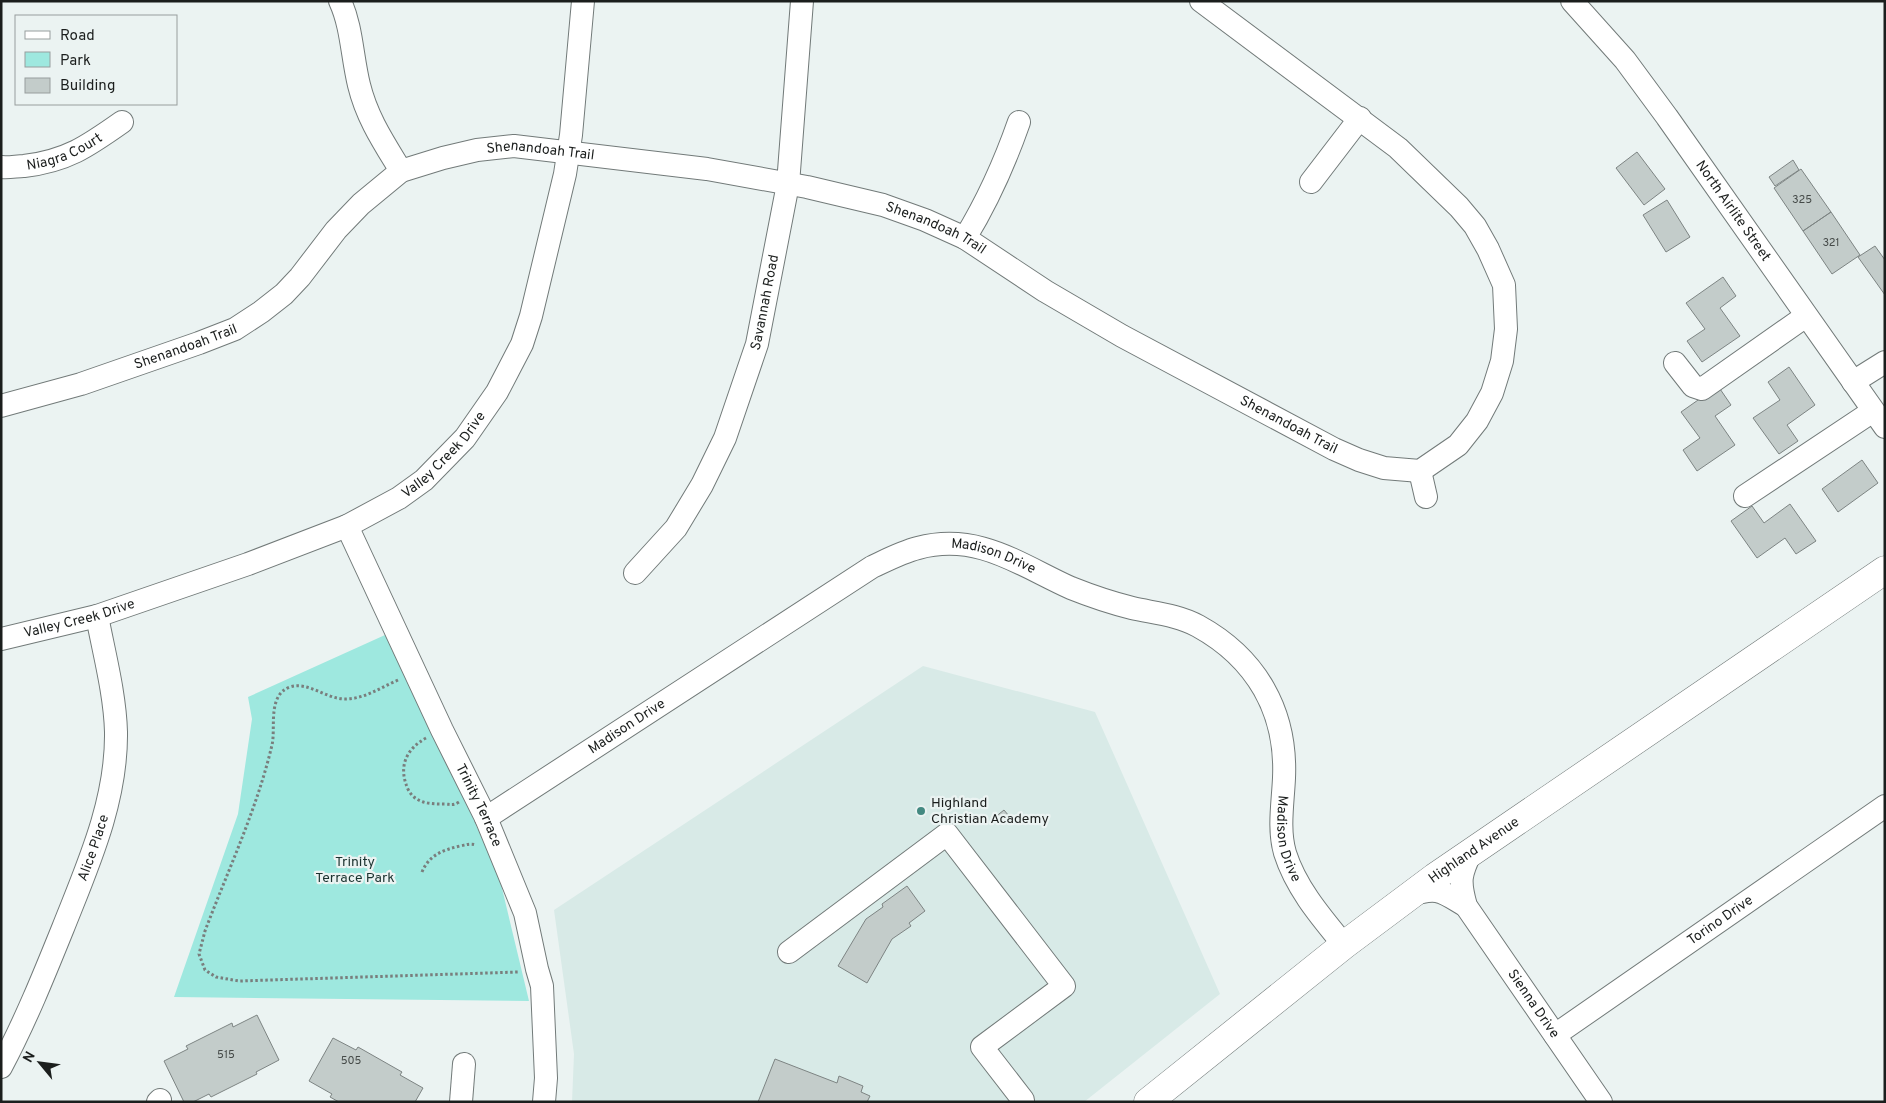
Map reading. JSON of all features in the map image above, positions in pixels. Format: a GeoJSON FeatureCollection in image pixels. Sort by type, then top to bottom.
{"type":"FeatureCollection","features":[{"type":"Feature","properties":{"kind":"main road","name":"Highland Avenue"},"geometry":{"type":"LineString","coordinates":[[1148,1102],[1344,944],[1410,895],[1885,570]]}},
{"type":"Feature","properties":{"kind":"street"},"geometry":{"type":"LineString","coordinates":[[340,1],[353,50],[359,85],[373,126],[401,172]]}},
{"type":"Feature","properties":{"kind":"street","name":"Valley Creek Drive"},"geometry":{"type":"LineString","coordinates":[[1,640],[97,616],[248,564],[347,526],[399,498],[424,480],[465,438],[497,392],[522,344],[531,316],[569,152],[583,1]]}},
{"type":"Feature","properties":{"kind":"street","name":"Savannah Road"},"geometry":{"type":"LineString","coordinates":[[635,573],[676,528],[702,485],[725,438],[757,344],[788,184],[802,1]]}},
{"type":"Feature","properties":{"kind":"street"},"geometry":{"type":"LineString","coordinates":[[1201,1],[1398,148],[1459,207],[1475,226],[1504,285],[1506,329],[1502,361],[1492,393],[1477,421],[1458,446],[1420,471],[1426,497]]}},
{"type":"Feature","properties":{"kind":"street","name":"North Airlite Street"},"geometry":{"type":"LineString","coordinates":[[1572,1],[1625,60],[1667,117],[1879,419]]}},
{"type":"Feature","properties":{"kind":"street"},"geometry":{"type":"LineString","coordinates":[[1311,182],[1360,118]]}},
{"type":"Feature","properties":{"kind":"street","name":"Niagra Court"},"geometry":{"type":"LineString","coordinates":[[1,167],[39,164],[68,156],[95,141],[122,122]]}},
{"type":"Feature","properties":{"kind":"street"},"geometry":{"type":"LineString","coordinates":[[965,238],[1006,156],[1019,122]]}},
{"type":"Feature","properties":{"kind":"street","name":"Shenandoah Trail"},"geometry":{"type":"LineString","coordinates":[[1,406],[81,384],[199,343],[235,328],[261,312],[284,294],[336,230],[361,204],[401,172],[443,158],[477,150],[514,146],[707,169],[788,184],[883,205],[925,220],[965,238],[1045,291],[1122,336],[1334,448],[1359,460],[1384,468],[1420,471]]}},
{"type":"Feature","properties":{"kind":"street"},"geometry":{"type":"LineString","coordinates":[[1675,363],[1693,386],[1702,389],[1806,316]]}},
{"type":"Feature","properties":{"kind":"street"},"geometry":{"type":"LineString","coordinates":[[1853,382],[1885,362]]}},
{"type":"Feature","properties":{"kind":"street"},"geometry":{"type":"LineString","coordinates":[[1745,496],[1879,419]]}},
{"type":"Feature","properties":{"kind":"street","name":"Trinity Terrace"},"geometry":{"type":"LineString","coordinates":[[347,526],[442,730],[486,818],[525,913],[542,986],[546,1078],[544,1102]]}},
{"type":"Feature","properties":{"kind":"street","name":"Madison Drive"},"geometry":{"type":"LineString","coordinates":[[486,818],[872,567],[920,548],[955,544],[978,546],[1006,556],[1076,590],[1130,607],[1181,619],[1198,626],[1244,660],[1255,673],[1279,724],[1284,752],[1282,834],[1290,866],[1316,912],[1344,944]]}},
{"type":"Feature","properties":{"kind":"street","name":"Alice Place"},"geometry":{"type":"LineString","coordinates":[[1,1066],[30,1010],[84,876],[107,810],[114,771],[116,731],[108,670],[97,616]]}},
{"type":"Feature","properties":{"kind":"street","name":"Torino Drive"},"geometry":{"type":"LineString","coordinates":[[1556,1036],[1885,806]]}},
{"type":"Feature","properties":{"kind":"street"},"geometry":{"type":"LineString","coordinates":[[789,952],[947,834],[1064,986],[982,1047],[1023,1100],[1021,1102]]}},
{"type":"Feature","properties":{"kind":"street"},"geometry":{"type":"LineString","coordinates":[[1466,906],[1462,892],[1462,871],[1471,852]]}},
{"type":"Feature","properties":{"kind":"street"},"geometry":{"type":"LineString","coordinates":[[1410,895],[1429,890],[1438,891],[1466,906]]}},
{"type":"Feature","properties":{"kind":"street","name":"Sienna Drive"},"geometry":{"type":"LineString","coordinates":[[1466,906],[1601,1102]]}},
{"type":"Feature","properties":{"kind":"street"},"geometry":{"type":"LineString","coordinates":[[461,1102],[464,1064]]}},
{"type":"Feature","properties":{"kind":"path"},"geometry":{"type":"LineString","coordinates":[[414,670],[400,679],[360,698],[342,699],[306,687],[290,687],[278,695],[273,714],[273,740],[264,778],[205,931],[200,954],[205,970],[216,977],[239,981],[514,973],[537,969]]}},
{"type":"Feature","properties":{"kind":"path"},"geometry":{"type":"LineString","coordinates":[[442,730],[414,745],[406,758],[402,772],[407,786],[413,797],[431,804],[454,805],[473,794]]}},
{"type":"Feature","properties":{"kind":"path"},"geometry":{"type":"LineString","coordinates":[[422,872],[426,863],[434,855],[447,849],[472,844],[502,856]]}},
{"type":"Feature","properties":{"kind":"shaded area","name":"Highland Christian Academy"},"geometry":{"type":"Polygon","coordinates":[[[923,666],[1095,712],[1220,994],[1084,1102],[572,1102],[574,1054],[554,910],[923,666]]]}},
{"type":"Feature","properties":{"kind":"green space","name":"Trinity Terrace Park"},"geometry":{"type":"Polygon","coordinates":[[[385,635],[454,774],[500,880],[529,1001],[174,997],[238,814],[252,719],[248,697],[385,635]]]}},
{"type":"Feature","properties":{"kind":"building"},"geometry":{"type":"Polygon","coordinates":[[[1637,152],[1665,189],[1644,205],[1616,168],[1637,152]]]}},
{"type":"Feature","properties":{"kind":"building"},"geometry":{"type":"Polygon","coordinates":[[[1793,160],[1799,170],[1775,186],[1769,177],[1793,160]]]}},
{"type":"Feature","properties":{"kind":"building"},"geometry":{"type":"Polygon","coordinates":[[[1801,169],[1831,212],[1803,231],[1774,188],[1801,169]]]}},
{"type":"Feature","properties":{"kind":"building"},"geometry":{"type":"Polygon","coordinates":[[[1667,200],[1690,237],[1666,252],[1643,215],[1667,200]]]}},
{"type":"Feature","properties":{"kind":"building"},"geometry":{"type":"Polygon","coordinates":[[[1831,212],[1860,255],[1832,274],[1803,231],[1831,212]]]}},
{"type":"Feature","properties":{"kind":"building"},"geometry":{"type":"Polygon","coordinates":[[[1875,246],[1885,260],[1885,295],[1858,257],[1875,246]]]}},
{"type":"Feature","properties":{"kind":"building"},"geometry":{"type":"Polygon","coordinates":[[[1723,277],[1736,296],[1720,308],[1740,336],[1702,362],[1687,341],[1705,329],[1686,303],[1723,277]]]}},
{"type":"Feature","properties":{"kind":"building"},"geometry":{"type":"Polygon","coordinates":[[[1789,367],[1815,405],[1787,425],[1798,441],[1779,454],[1753,418],[1780,400],[1768,382],[1789,367]]]}},
{"type":"Feature","properties":{"kind":"building"},"geometry":{"type":"Polygon","coordinates":[[[1718,386],[1731,405],[1715,416],[1735,445],[1697,471],[1683,450],[1700,438],[1681,412],[1718,386]]]}},
{"type":"Feature","properties":{"kind":"building"},"geometry":{"type":"Polygon","coordinates":[[[1862,460],[1878,483],[1838,512],[1822,489],[1862,460]]]}},
{"type":"Feature","properties":{"kind":"building"},"geometry":{"type":"Polygon","coordinates":[[[1790,504],[1816,541],[1796,554],[1785,538],[1757,558],[1731,521],[1752,506],[1764,523],[1790,504]]]}},
{"type":"Feature","properties":{"kind":"building"},"geometry":{"type":"Polygon","coordinates":[[[1004,810],[1009,816],[999,825],[994,818],[1004,810]]]}},
{"type":"Feature","properties":{"kind":"building"},"geometry":{"type":"Polygon","coordinates":[[[907,886],[925,911],[909,923],[911,926],[892,939],[867,983],[838,966],[866,919],[883,907],[882,904],[907,886]]]}},
{"type":"Feature","properties":{"kind":"building"},"geometry":{"type":"Polygon","coordinates":[[[257,1015],[279,1060],[256,1072],[257,1074],[211,1097],[209,1094],[193,1102],[184,1102],[164,1061],[188,1049],[186,1046],[232,1023],[233,1027],[257,1015]]]}},
{"type":"Feature","properties":{"kind":"building"},"geometry":{"type":"Polygon","coordinates":[[[333,1038],[356,1050],[358,1047],[402,1072],[400,1075],[423,1088],[415,1102],[339,1102],[330,1097],[332,1094],[309,1081],[333,1038]]]}},
{"type":"Feature","properties":{"kind":"building"},"geometry":{"type":"Polygon","coordinates":[[[775,1059],[837,1083],[839,1076],[863,1086],[861,1092],[870,1096],[867,1102],[758,1102],[775,1059]]]}},
{"type":"Feature","properties":{"kind":"place","name":"Highland Christian Academy"},"geometry":{"type":"Point","coordinates":[921,811]}}]}
